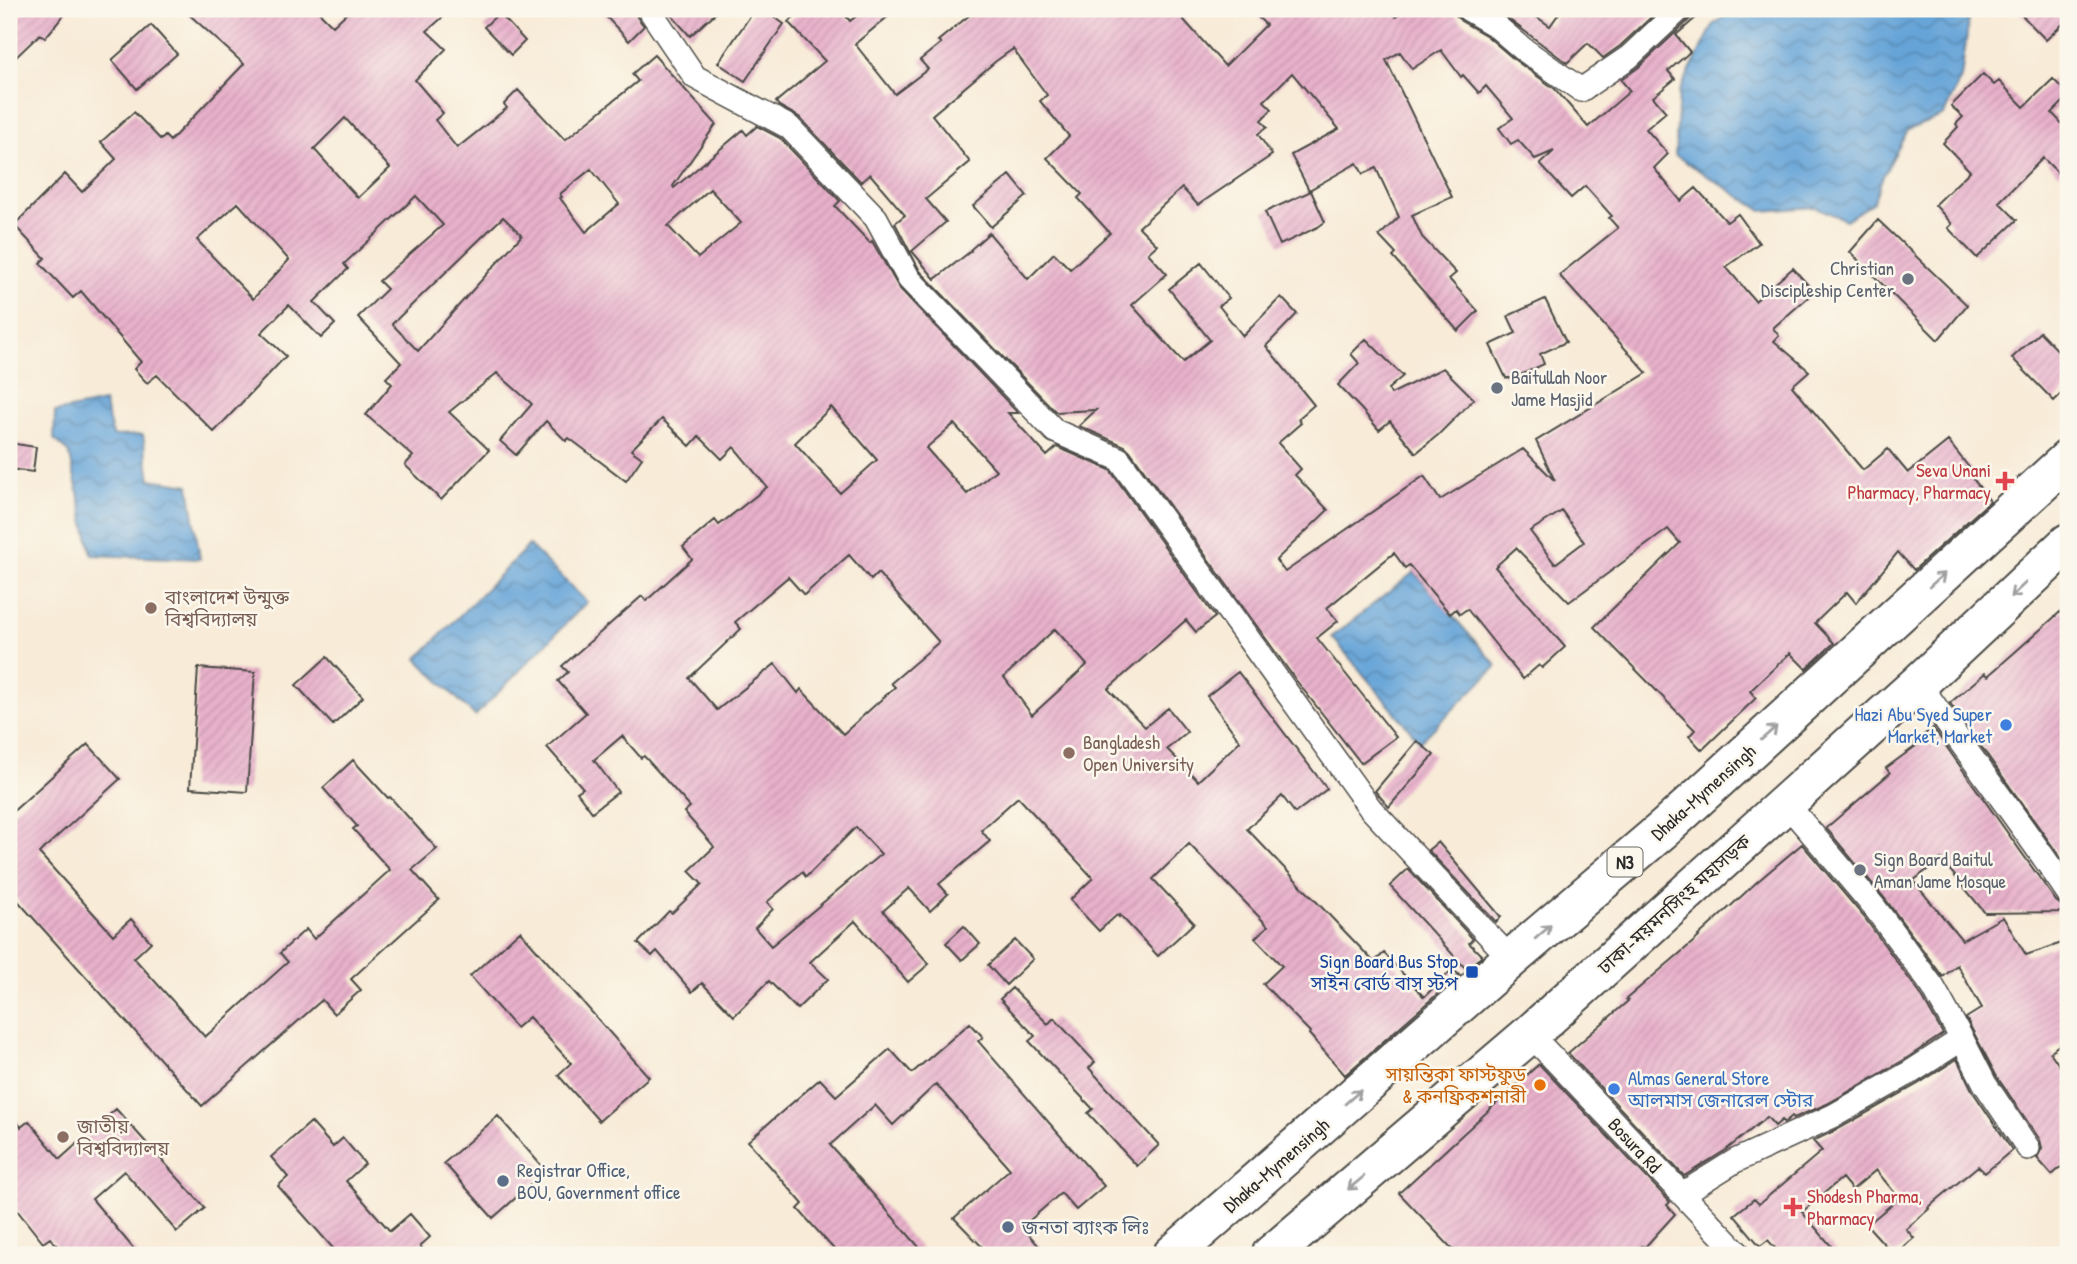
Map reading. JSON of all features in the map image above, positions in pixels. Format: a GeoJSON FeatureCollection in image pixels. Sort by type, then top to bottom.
{"type":"FeatureCollection","features":[{"type":"Feature","properties":{"kind":"highway","name":"Dhaka-Mymensingh"},"geometry":{"type":"LineString","coordinates":[[1172,1255],[1665,827],[2068,458]]}},
{"type":"Feature","properties":{"kind":"highway","name":"ঢাকা-ময়মনসিংহ মহাসড়ক"},"geometry":{"type":"LineString","coordinates":[[1271,1255],[1530,1034],[1919,683],[2068,543]]}},
{"type":"Feature","properties":{"kind":"street"},"geometry":{"type":"LineString","coordinates":[[649,9],[695,77],[789,127],[876,218],[909,279],[1055,431],[1119,459],[1370,808],[1511,959]]}},
{"type":"Feature","properties":{"kind":"street"},"geometry":{"type":"LineString","coordinates":[[1468,9],[1495,25],[1523,49],[1581,90],[1629,57],[1680,9]]}},
{"type":"Feature","properties":{"kind":"street"},"geometry":{"type":"LineString","coordinates":[[1919,683],[2068,893]]}},
{"type":"Feature","properties":{"kind":"street"},"geometry":{"type":"LineString","coordinates":[[1786,803],[1883,919],[1933,987],[1985,1084],[2028,1148]]}},
{"type":"Feature","properties":{"kind":"street","name":"Bosura Rd"},"geometry":{"type":"LineString","coordinates":[[1530,1034],[1740,1255]]}},
{"type":"Feature","properties":{"kind":"street"},"geometry":{"type":"LineString","coordinates":[[1682,1194],[1735,1161],[1833,1116],[1911,1072],[1962,1039]]}},
{"type":"Feature","properties":{"kind":"water"},"geometry":{"type":"Polygon","coordinates":[[[1734,9],[1963,9],[1969,19],[1961,78],[1944,115],[1908,130],[1883,176],[1873,202],[1846,220],[1816,207],[1762,211],[1675,155],[1679,92],[1714,24],[1734,9]]]}},
{"type":"Feature","properties":{"kind":"water"},"geometry":{"type":"Polygon","coordinates":[[[104,402],[113,436],[143,435],[150,479],[189,485],[200,559],[92,555],[69,452],[54,439],[55,412],[104,402]]]}},
{"type":"Feature","properties":{"kind":"water"},"geometry":{"type":"Polygon","coordinates":[[[529,545],[587,602],[475,716],[417,659],[529,545]]]}},
{"type":"Feature","properties":{"kind":"water"},"geometry":{"type":"Polygon","coordinates":[[[1414,572],[1497,666],[1420,742],[1332,637],[1414,572]]]}},
{"type":"Feature","properties":{"kind":"building"},"geometry":{"type":"Polygon","coordinates":[[[9,9],[69,9],[45,38],[40,34],[9,64],[9,9]]]}},
{"type":"Feature","properties":{"kind":"building"},"geometry":{"type":"Polygon","coordinates":[[[183,9],[316,9],[333,26],[351,9],[452,9],[427,31],[446,49],[415,80],[443,113],[435,120],[457,148],[507,108],[504,104],[518,90],[565,140],[638,81],[632,74],[654,55],[716,124],[674,188],[743,130],[747,135],[757,126],[780,138],[840,201],[835,206],[870,243],[872,241],[899,288],[1018,413],[1008,413],[1047,456],[1057,447],[1110,470],[1215,617],[1196,632],[1186,620],[1108,689],[1145,727],[1168,708],[1187,732],[1167,749],[1198,781],[1240,741],[1207,696],[1238,672],[1327,789],[1295,813],[1282,796],[1247,829],[1374,962],[1384,953],[1424,997],[1453,969],[1459,975],[1345,1075],[1310,1032],[1263,984],[1282,966],[1255,938],[1268,926],[1189,844],[1153,879],[1194,923],[1158,956],[1120,915],[1099,931],[1070,900],[1093,878],[1018,797],[981,830],[990,841],[939,884],[948,894],[930,911],[909,888],[883,911],[929,964],[908,982],[855,921],[810,962],[828,979],[797,1009],[769,981],[734,1016],[702,983],[692,992],[657,951],[652,956],[638,943],[669,911],[672,913],[702,884],[689,871],[714,847],[684,812],[690,807],[622,736],[594,760],[618,792],[592,812],[577,792],[583,788],[547,747],[586,713],[558,681],[568,672],[562,666],[642,596],[646,601],[692,559],[683,547],[715,520],[719,525],[767,487],[734,447],[722,459],[699,436],[690,446],[662,419],[631,450],[642,458],[626,481],[569,438],[566,441],[546,421],[516,455],[500,441],[532,404],[497,373],[449,412],[489,450],[441,500],[405,465],[413,456],[366,415],[392,384],[386,378],[401,363],[358,317],[387,289],[379,281],[443,225],[416,196],[344,264],[348,269],[314,302],[335,324],[321,338],[289,305],[261,333],[286,356],[214,432],[157,375],[147,383],[134,369],[141,362],[81,291],[73,298],[40,263],[45,258],[14,225],[65,174],[82,192],[116,159],[101,142],[134,112],[161,140],[165,136],[170,141],[244,64],[183,9]],[[345,118],[314,149],[358,198],[390,168],[345,118]],[[591,169],[560,194],[560,198],[586,232],[619,204],[591,169]],[[710,189],[668,226],[698,258],[741,223],[710,189]],[[238,203],[197,240],[253,299],[289,260],[238,203]],[[503,217],[392,324],[418,351],[522,235],[503,217]],[[831,407],[795,443],[840,493],[877,460],[831,407]],[[954,424],[926,448],[967,494],[996,470],[954,424]],[[849,555],[804,595],[788,577],[735,622],[741,629],[689,678],[717,710],[775,664],[798,693],[801,689],[843,734],[895,687],[891,683],[939,642],[878,573],[871,580],[849,555]],[[1055,629],[1004,677],[1032,715],[1087,665],[1055,629]],[[856,827],[806,877],[802,872],[767,902],[773,909],[755,928],[771,946],[881,854],[856,827]]]}},
{"type":"Feature","properties":{"kind":"building"},"geometry":{"type":"Polygon","coordinates":[[[599,9],[635,9],[644,26],[629,41],[599,9]]]}},
{"type":"Feature","properties":{"kind":"building"},"geometry":{"type":"Polygon","coordinates":[[[666,9],[720,9],[690,36],[666,9]]]}},
{"type":"Feature","properties":{"kind":"building"},"geometry":{"type":"Polygon","coordinates":[[[755,9],[763,9],[784,24],[745,81],[718,63],[755,9]]]}},
{"type":"Feature","properties":{"kind":"building"},"geometry":{"type":"Polygon","coordinates":[[[803,9],[840,9],[850,21],[865,9],[897,9],[855,44],[895,94],[928,69],[920,60],[941,43],[938,41],[977,9],[1195,9],[1183,19],[1225,66],[1266,25],[1250,9],[1388,9],[1396,17],[1405,9],[1454,9],[1461,21],[1487,36],[1555,89],[1588,127],[1630,91],[1621,80],[1639,67],[1690,19],[1694,9],[1706,9],[1676,35],[1690,52],[1668,71],[1675,79],[1653,97],[1666,112],[1646,129],[1668,154],[1654,168],[1681,201],[1696,188],[1727,222],[1738,214],[1759,243],[1726,267],[1755,301],[1793,268],[1814,292],[1773,328],[1779,336],[1774,341],[1809,371],[1792,386],[1863,470],[1888,449],[1908,473],[1948,441],[1975,475],[1972,477],[1990,501],[1914,570],[1898,552],[1856,603],[1847,592],[1815,623],[1834,643],[1806,669],[1790,653],[1750,691],[1756,698],[1702,750],[1689,736],[1695,730],[1594,627],[1680,543],[1668,529],[1569,602],[1516,548],[1495,567],[1565,647],[1542,668],[1539,665],[1523,679],[1467,609],[1460,614],[1456,609],[1450,614],[1409,565],[1405,568],[1394,553],[1327,608],[1338,621],[1317,638],[1396,737],[1361,763],[1295,679],[1130,451],[1125,446],[1079,426],[1096,410],[1056,412],[920,271],[895,223],[905,215],[870,174],[861,182],[799,117],[779,106],[776,102],[825,61],[788,22],[803,9]],[[1013,49],[932,115],[970,162],[926,199],[946,222],[912,251],[935,279],[989,233],[1028,279],[1054,253],[1070,269],[1110,233],[1078,198],[1082,194],[1047,158],[1069,136],[1040,101],[1047,95],[1013,49]],[[1441,50],[1412,69],[1400,52],[1386,60],[1452,197],[1412,215],[1422,237],[1456,273],[1449,279],[1478,311],[1458,331],[1393,257],[1396,254],[1379,236],[1399,217],[1376,168],[1363,174],[1357,163],[1309,190],[1291,155],[1339,129],[1292,73],[1264,101],[1272,109],[1261,120],[1267,127],[1258,134],[1272,155],[1198,205],[1182,188],[1139,227],[1157,245],[1148,253],[1167,274],[1132,305],[1183,362],[1210,340],[1169,289],[1201,263],[1229,298],[1219,306],[1243,336],[1281,297],[1297,314],[1266,346],[1314,405],[1298,419],[1301,423],[1278,443],[1301,469],[1295,475],[1328,510],[1276,560],[1285,572],[1424,476],[1440,500],[1523,449],[1555,481],[1536,441],[1647,373],[1559,275],[1618,228],[1609,218],[1612,216],[1585,186],[1571,198],[1540,164],[1554,151],[1535,159],[1518,140],[1511,144],[1499,128],[1513,118],[1486,86],[1479,93],[1463,75],[1461,77],[1441,50]],[[1562,511],[1530,531],[1555,564],[1584,542],[1562,511]]]}},
{"type":"Feature","properties":{"kind":"building"},"geometry":{"type":"Polygon","coordinates":[[[1495,9],[1525,9],[1550,26],[1562,9],[1660,9],[1603,58],[1588,43],[1567,63],[1495,9]]]}},
{"type":"Feature","properties":{"kind":"building"},"geometry":{"type":"Polygon","coordinates":[[[2016,9],[2068,9],[2068,19],[2046,40],[2016,9]]]}},
{"type":"Feature","properties":{"kind":"building"},"geometry":{"type":"Polygon","coordinates":[[[499,13],[525,41],[511,55],[484,27],[499,13]]]}},
{"type":"Feature","properties":{"kind":"building"},"geometry":{"type":"Polygon","coordinates":[[[151,25],[177,54],[137,89],[112,60],[151,25]]]}},
{"type":"Feature","properties":{"kind":"building"},"geometry":{"type":"Polygon","coordinates":[[[1983,74],[1994,85],[1999,81],[2024,107],[2053,79],[2068,94],[2052,113],[2068,130],[2068,164],[2059,174],[2043,158],[1999,202],[2017,220],[1977,258],[1948,228],[1952,224],[1935,205],[1970,171],[1943,143],[1958,127],[1956,124],[1963,117],[1951,106],[1983,74]]]}},
{"type":"Feature","properties":{"kind":"building"},"geometry":{"type":"Polygon","coordinates":[[[1010,175],[1027,196],[991,227],[973,206],[1010,175]]]}},
{"type":"Feature","properties":{"kind":"building"},"geometry":{"type":"Polygon","coordinates":[[[1311,191],[1325,222],[1280,245],[1265,212],[1311,191]]]}},
{"type":"Feature","properties":{"kind":"building","name":"Christian Discipleship Center"},"geometry":{"type":"Polygon","coordinates":[[[1878,220],[1967,305],[1938,340],[1850,252],[1878,220]]]}},
{"type":"Feature","properties":{"kind":"building"},"geometry":{"type":"Polygon","coordinates":[[[1545,299],[1566,342],[1540,354],[1544,364],[1514,378],[1506,378],[1490,345],[1516,333],[1508,316],[1545,299]]]}},
{"type":"Feature","properties":{"kind":"building"},"geometry":{"type":"Polygon","coordinates":[[[2040,332],[2068,361],[2068,387],[2054,401],[2012,358],[2040,332]]]}},
{"type":"Feature","properties":{"kind":"building"},"geometry":{"type":"Polygon","coordinates":[[[1366,339],[1403,376],[1388,389],[1391,394],[1443,368],[1474,399],[1416,453],[1390,421],[1379,430],[1338,385],[1359,363],[1351,354],[1366,339]]]}},
{"type":"Feature","properties":{"kind":"building"},"geometry":{"type":"Polygon","coordinates":[[[9,443],[36,447],[33,472],[9,469],[9,443]]]}},
{"type":"Feature","properties":{"kind":"building"},"geometry":{"type":"Polygon","coordinates":[[[2068,605],[2068,868],[1950,703],[1985,673],[1988,676],[2068,605]]]}},
{"type":"Feature","properties":{"kind":"building"},"geometry":{"type":"Polygon","coordinates":[[[327,657],[363,697],[333,725],[296,685],[327,657]]]}},
{"type":"Feature","properties":{"kind":"building"},"geometry":{"type":"Polygon","coordinates":[[[198,668],[255,672],[247,792],[190,788],[198,668]]]}},
{"type":"Feature","properties":{"kind":"building"},"geometry":{"type":"Polygon","coordinates":[[[1933,728],[2056,901],[2068,907],[2068,912],[1985,913],[1941,859],[1913,881],[1962,940],[2003,917],[2026,955],[2068,941],[2068,1038],[2050,1052],[2068,1078],[2068,1161],[2052,1175],[2037,1158],[2042,1148],[2040,1140],[1997,1077],[1966,1018],[1982,1008],[1957,965],[1943,977],[1886,900],[1826,828],[1890,773],[1886,768],[1916,746],[1913,743],[1933,728]]]}},
{"type":"Feature","properties":{"kind":"building"},"geometry":{"type":"Polygon","coordinates":[[[1417,741],[1434,755],[1389,807],[1375,791],[1417,741]]]}},
{"type":"Feature","properties":{"kind":"building"},"geometry":{"type":"Polygon","coordinates":[[[88,744],[120,779],[39,853],[113,935],[131,919],[151,942],[134,958],[205,1037],[288,962],[280,953],[306,929],[314,939],[390,870],[353,829],[357,826],[323,788],[353,760],[437,849],[412,870],[439,900],[351,979],[361,990],[334,1014],[322,1000],[202,1106],[9,891],[9,815],[88,744]]]}},
{"type":"Feature","properties":{"kind":"building"},"geometry":{"type":"Polygon","coordinates":[[[1438,842],[1501,917],[1496,922],[1428,850],[1438,842]]]}},
{"type":"Feature","properties":{"kind":"building"},"geometry":{"type":"Polygon","coordinates":[[[1802,844],[1864,917],[1921,995],[1943,1034],[1904,1060],[1827,1104],[1794,1118],[1792,1116],[1784,1123],[1782,1120],[1775,1126],[1767,1117],[1726,1150],[1684,1176],[1568,1053],[1802,844]]]}},
{"type":"Feature","properties":{"kind":"building"},"geometry":{"type":"Polygon","coordinates":[[[1408,869],[1473,939],[1469,943],[1482,956],[1466,969],[1390,886],[1408,869]]]}},
{"type":"Feature","properties":{"kind":"building"},"geometry":{"type":"Polygon","coordinates":[[[964,926],[980,944],[962,960],[946,943],[964,926]]]}},
{"type":"Feature","properties":{"kind":"building"},"geometry":{"type":"Polygon","coordinates":[[[520,931],[649,1077],[599,1121],[558,1075],[571,1063],[529,1017],[516,1028],[470,976],[520,931]]]}},
{"type":"Feature","properties":{"kind":"building"},"geometry":{"type":"Polygon","coordinates":[[[1015,940],[1033,959],[1006,985],[988,965],[1015,940]]]}},
{"type":"Feature","properties":{"kind":"building"},"geometry":{"type":"Polygon","coordinates":[[[1012,988],[1048,1024],[1054,1018],[1095,1062],[1089,1068],[1159,1145],[1137,1166],[1088,1113],[1093,1109],[1029,1041],[1035,1036],[1000,999],[1012,988]]]}},
{"type":"Feature","properties":{"kind":"building"},"geometry":{"type":"Polygon","coordinates":[[[970,1023],[983,1037],[978,1041],[1104,1186],[1076,1210],[1061,1193],[1022,1227],[1047,1255],[990,1255],[954,1218],[1010,1169],[936,1084],[893,1125],[875,1105],[830,1145],[926,1255],[839,1255],[798,1209],[803,1204],[748,1141],[820,1079],[836,1096],[890,1049],[912,1073],[970,1023]]]}},
{"type":"Feature","properties":{"kind":"building"},"geometry":{"type":"Polygon","coordinates":[[[1957,1059],[1973,1092],[2012,1150],[1985,1173],[1978,1166],[1928,1208],[1906,1229],[1914,1238],[1894,1255],[1867,1225],[1899,1198],[1876,1170],[1852,1190],[1842,1178],[1802,1212],[1839,1255],[1781,1255],[1768,1240],[1760,1246],[1734,1215],[1754,1199],[1759,1204],[1822,1151],[1813,1141],[1918,1084],[1957,1059]]]}},
{"type":"Feature","properties":{"kind":"building"},"geometry":{"type":"Polygon","coordinates":[[[1539,1064],[1670,1202],[1667,1205],[1675,1214],[1645,1247],[1642,1246],[1633,1255],[1458,1255],[1399,1193],[1539,1064]]]}},
{"type":"Feature","properties":{"kind":"building"},"geometry":{"type":"Polygon","coordinates":[[[116,1109],[205,1208],[177,1232],[124,1171],[92,1199],[139,1255],[65,1255],[50,1238],[43,1243],[9,1200],[9,1111],[21,1127],[29,1121],[60,1159],[116,1109]]]}},
{"type":"Feature","properties":{"kind":"building"},"geometry":{"type":"Polygon","coordinates":[[[498,1116],[546,1171],[493,1218],[444,1163],[498,1116]]]}},
{"type":"Feature","properties":{"kind":"building"},"geometry":{"type":"Polygon","coordinates":[[[311,1122],[333,1147],[343,1138],[365,1164],[346,1181],[390,1231],[410,1214],[430,1237],[420,1246],[428,1255],[339,1255],[278,1186],[288,1177],[271,1157],[311,1122]]]}},
{"type":"Feature","properties":{"kind":"place","name":"Christian Discipleship Center"},"geometry":{"type":"Point","coordinates":[1908,279]}},
{"type":"Feature","properties":{"kind":"place","name":"Baitullah Noor Jame Masjid"},"geometry":{"type":"Point","coordinates":[1497,388]}},
{"type":"Feature","properties":{"kind":"place","name":"Seva Unani Pharmacy, Pharmacy"},"geometry":{"type":"Point","coordinates":[2005,481]}},
{"type":"Feature","properties":{"kind":"place","name":"বাংলাদেশ উন্মুক্ত বিশ্ববিদ্যালয়"},"geometry":{"type":"Point","coordinates":[151,608]}},
{"type":"Feature","properties":{"kind":"place","name":"Hazi Abu Syed Super Market, Market"},"geometry":{"type":"Point","coordinates":[2006,725]}},
{"type":"Feature","properties":{"kind":"place","name":"Bangladesh Open University"},"geometry":{"type":"Point","coordinates":[1069,753]}},
{"type":"Feature","properties":{"kind":"place","name":"Sign Board Baitul Aman Jame Mosque"},"geometry":{"type":"Point","coordinates":[1860,870]}},
{"type":"Feature","properties":{"kind":"place","name":"Sign Board Bus Stop সাইন বোর্ড বাস স্টপ"},"geometry":{"type":"Point","coordinates":[1472,972]}},
{"type":"Feature","properties":{"kind":"place","name":"সায়ন্তিকা ফাস্টফুড & কনফ্রিকশনারী"},"geometry":{"type":"Point","coordinates":[1540,1085]}},
{"type":"Feature","properties":{"kind":"place","name":"Almas General Store আলমাস জেনারেল স্টোর"},"geometry":{"type":"Point","coordinates":[1614,1089]}},
{"type":"Feature","properties":{"kind":"place","name":"জাতীয় বিশ্ববিদ্যালয়"},"geometry":{"type":"Point","coordinates":[63,1137]}},
{"type":"Feature","properties":{"kind":"place","name":"Registrar Office, BOU, Government office"},"geometry":{"type":"Point","coordinates":[503,1181]}},
{"type":"Feature","properties":{"kind":"place","name":"Shodesh Pharma, Pharmacy"},"geometry":{"type":"Point","coordinates":[1793,1207]}},
{"type":"Feature","properties":{"kind":"place","name":"জনতা ব্যাংক লিঃ"},"geometry":{"type":"Point","coordinates":[1008,1227]}}]}
